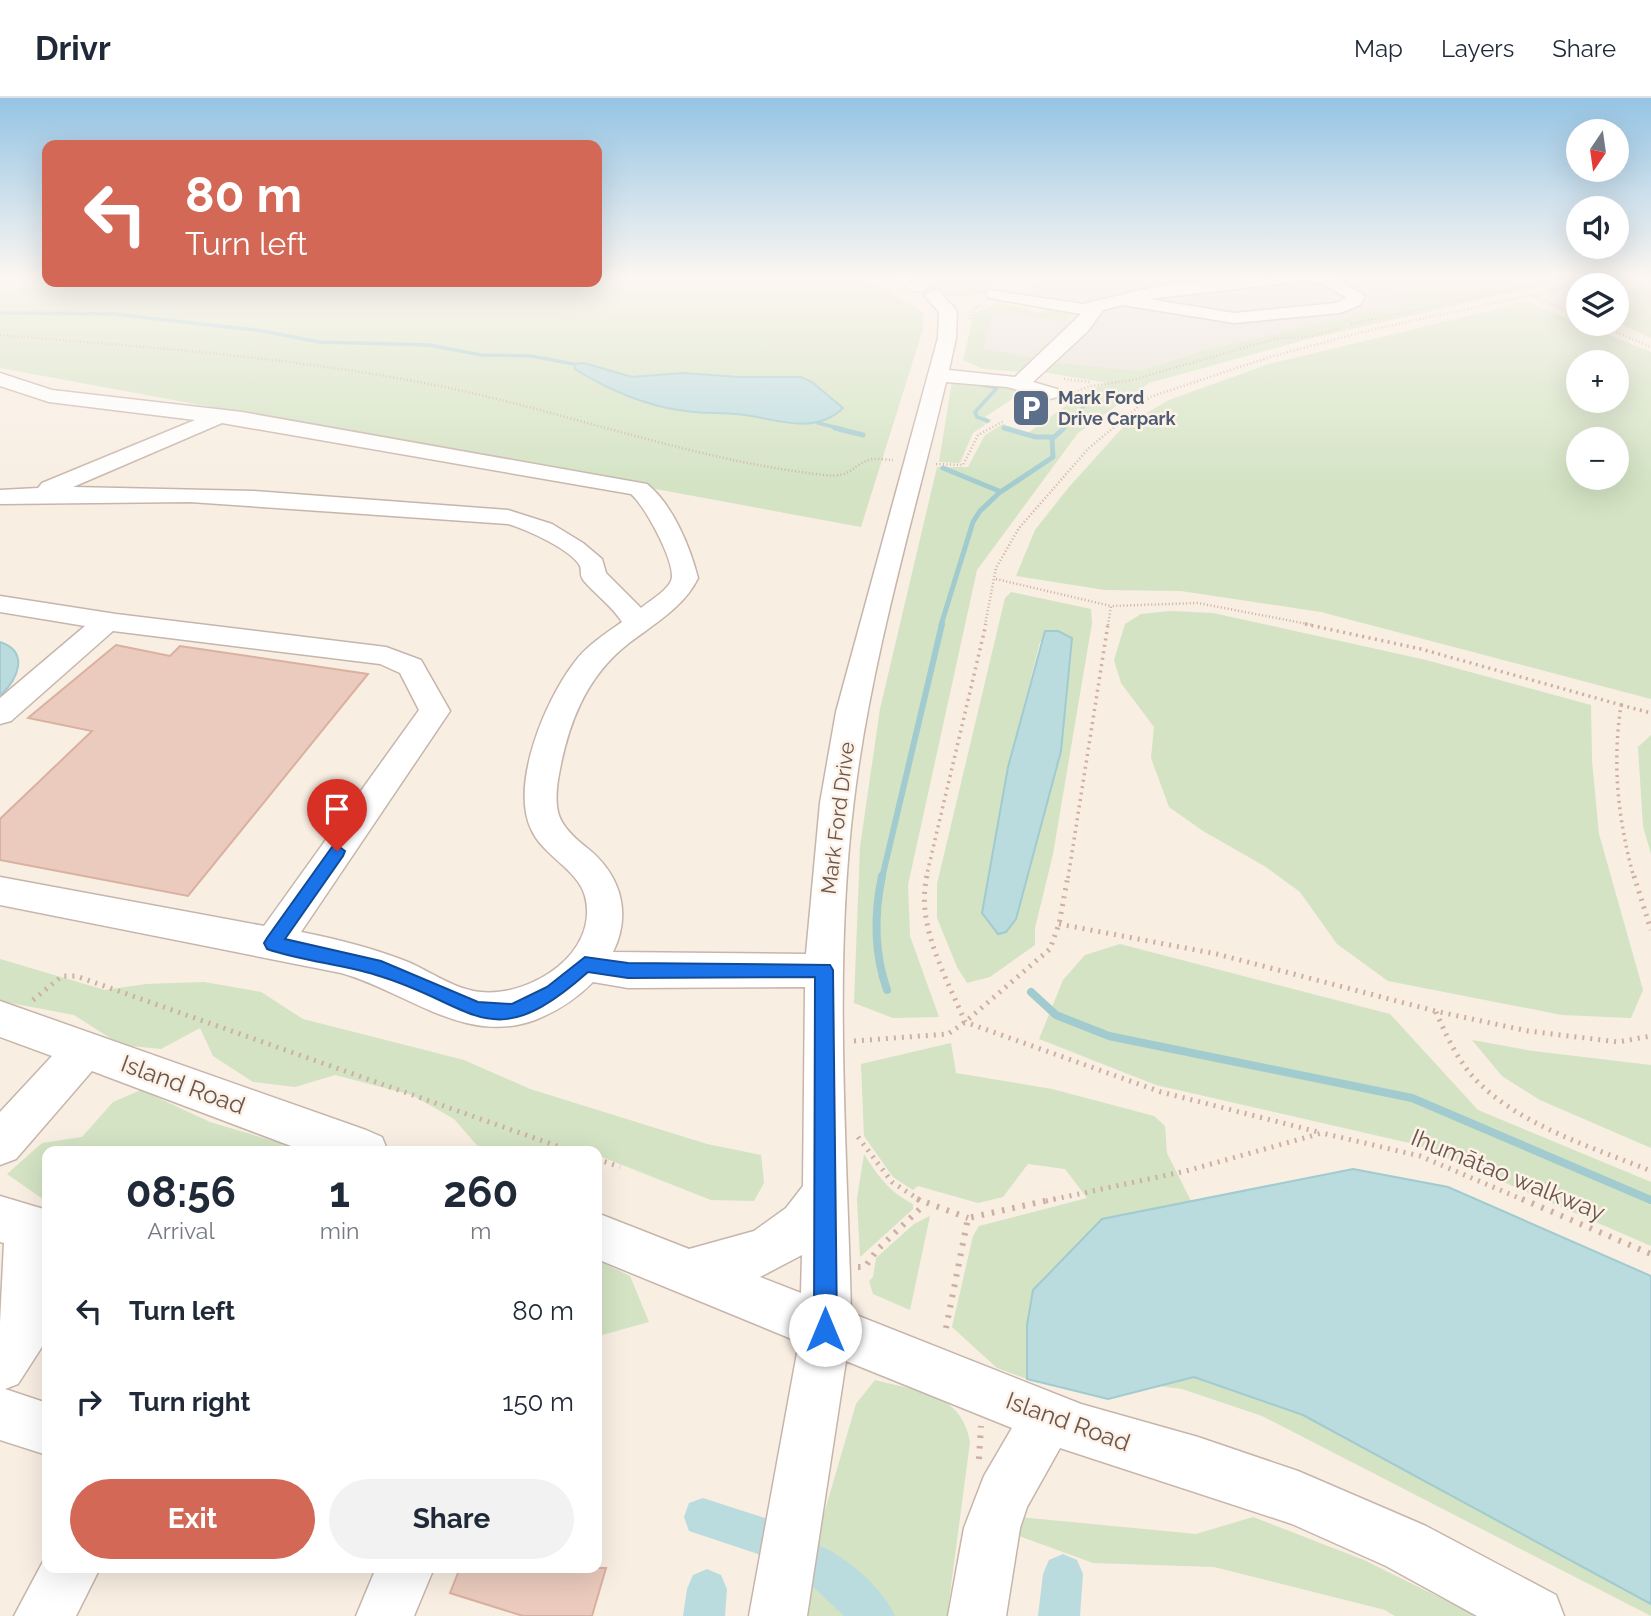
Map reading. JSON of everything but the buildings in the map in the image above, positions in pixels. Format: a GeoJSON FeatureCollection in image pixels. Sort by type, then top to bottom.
{"type":"FeatureCollection","features":[{"type":"Feature","properties":{"kind":"street","name":"Mark Ford Drive"},"geometry":{"type":"LineString","coordinates":[[778,1616],[825,1330],[824,970],[837,803],[851,712],[942,347]]}},
{"type":"Feature","properties":{"kind":"street"},"geometry":{"type":"LineString","coordinates":[[1020,384],[1060,347]]}},
{"type":"Feature","properties":{"kind":"street"},"geometry":{"type":"LineString","coordinates":[[937,375],[1020,384],[1050,393]]}},
{"type":"Feature","properties":{"kind":"street"},"geometry":{"type":"LineString","coordinates":[[0,379],[49,396],[87,403],[227,416],[639,489],[649,498],[679,553],[685,578],[679,590],[592,656],[572,682],[558,716],[545,766],[540,802],[547,831],[601,885],[604,926],[597,947],[585,964],[553,992],[514,1012],[477,1010],[381,968],[273,943],[0,891]]}},
{"type":"Feature","properties":{"kind":"street"},"geometry":{"type":"LineString","coordinates":[[34,495],[181,430],[227,416]]}},
{"type":"Feature","properties":{"kind":"street"},"geometry":{"type":"LineString","coordinates":[[0,497],[199,495],[508,517],[531,522],[568,543],[593,564],[593,575],[626,608],[636,624]]}},
{"type":"Feature","properties":{"kind":"street"},"geometry":{"type":"LineString","coordinates":[[6,618],[39,610],[386,656],[411,667],[432,701],[435,711],[273,943]]}},
{"type":"Feature","properties":{"kind":"street"},"geometry":{"type":"LineString","coordinates":[[0,714],[42,666],[108,621]]}},
{"type":"Feature","properties":{"kind":"street"},"geometry":{"type":"LineString","coordinates":[[585,964],[628,971],[824,970]]}},
{"type":"Feature","properties":{"kind":"street","name":"Island Road"},"geometry":{"type":"LineString","coordinates":[[15,1011],[85,1049],[350,1146]]}},
{"type":"Feature","properties":{"kind":"street"},"geometry":{"type":"LineString","coordinates":[[0,1144],[85,1049]]}},
{"type":"Feature","properties":{"kind":"street"},"geometry":{"type":"LineString","coordinates":[[692,1272],[741,1262],[800,1229],[818,1206],[825,1189]]}},
{"type":"Feature","properties":{"kind":"street"},"geometry":{"type":"LineString","coordinates":[[0,1366],[27,1328],[25,1227]]}},
{"type":"Feature","properties":{"kind":"street","name":"Island Road"},"geometry":{"type":"LineString","coordinates":[[602,1238],[692,1272],[825,1330],[1117,1443],[1198,1464],[1298,1499],[1406,1546],[1535,1616]]}},
{"type":"Feature","properties":{"kind":"street"},"geometry":{"type":"LineString","coordinates":[[0,1414],[42,1427]]}},
{"type":"Feature","properties":{"kind":"street"},"geometry":{"type":"LineString","coordinates":[[977,1616],[992,1528],[1003,1495],[1048,1417]]}},
{"type":"Feature","properties":{"kind":"street"},"geometry":{"type":"LineString","coordinates":[[43,1616],[68,1573]]}},
{"type":"Feature","properties":{"kind":"street"},"geometry":{"type":"LineString","coordinates":[[385,1616],[403,1573]]}},
{"type":"Feature","properties":{"kind":"path"},"geometry":{"type":"LineString","coordinates":[[144,347],[256,356],[463,391],[587,425],[615,428],[722,460],[844,476],[872,459],[891,460]]}},
{"type":"Feature","properties":{"kind":"path"},"geometry":{"type":"LineString","coordinates":[[1050,393],[1069,394],[1089,383],[1140,379],[1151,373],[1246,347]]}},
{"type":"Feature","properties":{"kind":"path"},"geometry":{"type":"LineString","coordinates":[[1308,347],[1150,397],[1132,407],[1108,429],[1023,523],[996,566],[924,887],[929,933],[965,1023],[1161,1093],[1322,1133]]}},
{"type":"Feature","properties":{"kind":"path"},"geometry":{"type":"LineString","coordinates":[[931,464],[963,465],[978,435],[1004,421]]}},
{"type":"Feature","properties":{"kind":"path"},"geometry":{"type":"LineString","coordinates":[[995,579],[1111,606],[1198,603],[1251,612],[1420,649],[1651,713]]}},
{"type":"Feature","properties":{"kind":"path"},"geometry":{"type":"LineString","coordinates":[[824,1044],[947,1034],[965,1023],[1050,949],[1059,924],[1079,820],[1091,719],[1111,606]]}},
{"type":"Feature","properties":{"kind":"path"},"geometry":{"type":"LineString","coordinates":[[1622,705],[1616,732],[1618,816],[1651,930]]}},
{"type":"Feature","properties":{"kind":"path"},"geometry":{"type":"LineString","coordinates":[[1059,924],[1217,954],[1435,1011],[1528,1031],[1618,1042],[1651,1036]]}},
{"type":"Feature","properties":{"kind":"path"},"geometry":{"type":"LineString","coordinates":[[15,1011],[62,976],[76,976],[557,1146]]}},
{"type":"Feature","properties":{"kind":"path"},"geometry":{"type":"LineString","coordinates":[[1435,1011],[1449,1040],[1473,1077],[1497,1098],[1588,1145],[1651,1171]]}},
{"type":"Feature","properties":{"kind":"path"},"geometry":{"type":"LineString","coordinates":[[824,1086],[887,1179],[898,1190],[925,1204],[968,1218],[946,1328]]}},
{"type":"Feature","properties":{"kind":"path","name":"Ihumātao walkway"},"geometry":{"type":"LineString","coordinates":[[968,1218],[1064,1195],[1186,1171],[1322,1133],[1420,1156],[1651,1254]]}},
{"type":"Feature","properties":{"kind":"path"},"geometry":{"type":"LineString","coordinates":[[602,1161],[620,1167]]}},
{"type":"Feature","properties":{"kind":"path"},"geometry":{"type":"LineString","coordinates":[[858,1267],[865,1267],[877,1250],[925,1204]]}},
{"type":"Feature","properties":{"kind":"shaded area"},"geometry":{"type":"Polygon","coordinates":[[[967,347],[1220,347],[1139,371],[1121,372],[1048,361],[1035,373],[987,366],[966,350],[967,347]]]}},
{"type":"Feature","properties":{"kind":"green space"},"geometry":{"type":"Polygon","coordinates":[[[0,347],[917,347],[861,527],[0,368],[0,347]]]}},
{"type":"Feature","properties":{"kind":"green space"},"geometry":{"type":"Polygon","coordinates":[[[966,347],[984,347],[984,349],[1035,358],[1022,372],[983,369],[963,360],[966,347]]]}},
{"type":"Feature","properties":{"kind":"green space"},"geometry":{"type":"Polygon","coordinates":[[[1219,347],[1280,347],[1149,383],[1078,433],[977,570],[908,885],[910,936],[939,1017],[893,1018],[854,1003],[860,847],[880,709],[937,467],[968,467],[985,435],[1003,424],[1028,433],[1086,391],[1107,383],[1043,372],[1056,363],[1139,371],[1219,347]]]}},
{"type":"Feature","properties":{"kind":"green space"},"geometry":{"type":"Polygon","coordinates":[[[1340,347],[1638,347],[1651,352],[1651,699],[1321,612],[1181,591],[1105,590],[1016,576],[1035,530],[1069,487],[1124,426],[1169,400],[1269,364],[1340,347]]]}},
{"type":"Feature","properties":{"kind":"green space"},"geometry":{"type":"Polygon","coordinates":[[[952,381],[1027,389],[985,417],[992,420],[973,433],[960,463],[939,462],[952,381]]]}},
{"type":"Feature","properties":{"kind":"green space"},"geometry":{"type":"Polygon","coordinates":[[[1011,592],[1091,609],[1092,623],[1053,854],[1035,928],[1035,945],[990,977],[967,983],[957,967],[937,918],[937,884],[1005,598],[1011,592]],[[1072,639],[1040,642],[1008,767],[982,913],[1016,919],[1061,751],[1072,639]]]}},
{"type":"Feature","properties":{"kind":"green space"},"geometry":{"type":"Polygon","coordinates":[[[1170,611],[1213,613],[1426,660],[1591,705],[1592,761],[1599,834],[1643,990],[1631,1018],[1562,1015],[1388,981],[1337,944],[1300,892],[1266,867],[1203,831],[1169,807],[1151,758],[1154,727],[1121,683],[1114,660],[1125,624],[1141,614],[1170,611]]]}},
{"type":"Feature","properties":{"kind":"green space"},"geometry":{"type":"Polygon","coordinates":[[[1651,735],[1651,854],[1643,826],[1638,747],[1651,735]]]}},
{"type":"Feature","properties":{"kind":"green space"},"geometry":{"type":"Polygon","coordinates":[[[1120,944],[1390,1014],[1478,1110],[1651,1182],[1651,1246],[1418,1145],[1156,1085],[1039,1039],[1063,980],[1085,955],[1120,944]]]}},
{"type":"Feature","properties":{"kind":"green space"},"geometry":{"type":"Polygon","coordinates":[[[0,959],[105,990],[146,984],[204,982],[261,992],[303,1019],[464,1060],[530,1089],[707,1144],[761,1155],[764,1183],[754,1201],[711,1200],[602,1157],[602,1146],[478,1146],[454,1119],[412,1095],[335,1075],[295,1087],[253,1082],[213,1056],[200,1028],[161,1049],[121,1045],[74,1015],[0,1001],[0,959]]]}},
{"type":"Feature","properties":{"kind":"green space"},"geometry":{"type":"Polygon","coordinates":[[[1472,1040],[1533,1051],[1651,1065],[1651,1148],[1540,1100],[1502,1076],[1472,1040]]]}},
{"type":"Feature","properties":{"kind":"green space"},"geometry":{"type":"Polygon","coordinates":[[[951,1043],[956,1073],[1052,1089],[1154,1116],[1165,1126],[1167,1153],[1191,1201],[1102,1219],[1027,1325],[1027,1379],[997,1368],[952,1327],[973,1236],[979,1226],[1087,1198],[1065,1169],[1028,1164],[1003,1197],[978,1203],[918,1186],[913,1190],[893,1177],[864,1136],[861,1064],[951,1043]]]}},
{"type":"Feature","properties":{"kind":"green space"},"geometry":{"type":"Polygon","coordinates":[[[141,1090],[210,1122],[290,1146],[42,1146],[42,1198],[7,1174],[42,1143],[82,1137],[113,1102],[141,1090]]]}},
{"type":"Feature","properties":{"kind":"green space"},"geometry":{"type":"Polygon","coordinates":[[[864,1154],[885,1183],[913,1204],[913,1209],[860,1257],[857,1199],[864,1154]]]}},
{"type":"Feature","properties":{"kind":"green space"},"geometry":{"type":"Polygon","coordinates":[[[930,1216],[910,1310],[873,1294],[869,1281],[873,1277],[876,1258],[914,1224],[930,1216]]]}},
{"type":"Feature","properties":{"kind":"green space"},"geometry":{"type":"Polygon","coordinates":[[[602,1262],[630,1276],[649,1322],[602,1335],[602,1262]]]}},
{"type":"Feature","properties":{"kind":"green space"},"geometry":{"type":"Polygon","coordinates":[[[1194,1377],[1309,1418],[1651,1604],[1651,1616],[1262,1416],[1182,1389],[1159,1386],[1194,1377]]]}},
{"type":"Feature","properties":{"kind":"green space"},"geometry":{"type":"Polygon","coordinates":[[[875,1380],[935,1396],[958,1413],[965,1425],[970,1442],[947,1616],[805,1616],[821,1524],[856,1404],[875,1380]]]}},
{"type":"Feature","properties":{"kind":"green space"},"geometry":{"type":"Polygon","coordinates":[[[1019,1517],[1196,1534],[1253,1517],[1364,1560],[1477,1616],[1395,1616],[1385,1610],[1214,1567],[1093,1563],[1019,1536],[1019,1517]]]}},
{"type":"Feature","properties":{"kind":"water"},"geometry":{"type":"Polygon","coordinates":[[[584,363],[632,377],[683,373],[739,377],[801,377],[812,382],[843,408],[821,421],[796,424],[738,414],[672,409],[628,396],[575,369],[574,364],[584,363]]]}},
{"type":"Feature","properties":{"kind":"water"},"geometry":{"type":"Polygon","coordinates":[[[1045,631],[1058,631],[1072,638],[1061,751],[1016,919],[1006,932],[998,934],[982,913],[1008,767],[1045,631]]]}},
{"type":"Feature","properties":{"kind":"water"},"geometry":{"type":"Polygon","coordinates":[[[0,642],[15,652],[18,666],[12,682],[0,696],[0,642]]]}},
{"type":"Feature","properties":{"kind":"water"},"geometry":{"type":"Polygon","coordinates":[[[1353,1169],[1448,1187],[1651,1276],[1651,1604],[1303,1415],[1194,1377],[1108,1399],[1027,1379],[1027,1325],[1033,1290],[1102,1219],[1353,1169]]]}},
{"type":"Feature","properties":{"kind":"waterway"},"geometry":{"type":"LineString","coordinates":[[439,347],[481,355],[531,356],[574,364]]}},
{"type":"Feature","properties":{"kind":"waterway"},"geometry":{"type":"LineString","coordinates":[[982,385],[997,388],[975,412],[977,417],[988,421]]}},
{"type":"Feature","properties":{"kind":"waterway"},"geometry":{"type":"LineString","coordinates":[[1062,429],[1094,396],[1092,393]]}},
{"type":"Feature","properties":{"kind":"waterway"},"geometry":{"type":"LineString","coordinates":[[818,423],[842,429]]}},
{"type":"Feature","properties":{"kind":"waterway"},"geometry":{"type":"LineString","coordinates":[[835,428],[863,435]]}},
{"type":"Feature","properties":{"kind":"waterway"},"geometry":{"type":"LineString","coordinates":[[1009,429],[1004,428],[1036,437],[1053,437]]}},
{"type":"Feature","properties":{"kind":"waterway"},"geometry":{"type":"LineString","coordinates":[[941,625],[973,522],[980,511],[999,493],[1053,457],[1052,439],[1064,428]]}},
{"type":"Feature","properties":{"kind":"waterway"},"geometry":{"type":"LineString","coordinates":[[943,468],[999,491]]}},
{"type":"Feature","properties":{"kind":"waterway"},"geometry":{"type":"LineString","coordinates":[[882,878],[942,624]]}},
{"type":"Feature","properties":{"kind":"waterway"},"geometry":{"type":"LineString","coordinates":[[882,876],[877,933],[887,990]]}},
{"type":"Feature","properties":{"kind":"waterway"},"geometry":{"type":"LineString","coordinates":[[1031,992],[1056,1015],[1109,1036],[1412,1098],[1651,1200]]}},
{"type":"Feature","properties":{"kind":"waterway"},"geometry":{"type":"LineString","coordinates":[[703,1517],[776,1540]]}},
{"type":"Feature","properties":{"kind":"waterway"},"geometry":{"type":"LineString","coordinates":[[820,1566],[874,1616]]}},
{"type":"Feature","properties":{"kind":"waterway"},"geometry":{"type":"LineString","coordinates":[[1059,1616],[1063,1574]]}},
{"type":"Feature","properties":{"kind":"waterway"},"geometry":{"type":"LineString","coordinates":[[704,1616],[707,1589]]}},
{"type":"Feature","properties":{"kind":"place","name":"Mark Ford Drive Carpark"},"geometry":{"type":"Point","coordinates":[1031,408]}},
{"type":"Feature","properties":{"kind":"route"},"geometry":{"type":"LineString","coordinates":[[337,851],[273,943],[381,968],[477,1010],[514,1012],[553,992],[585,964],[628,971],[764,968],[824,970],[825,1330]]}}]}
